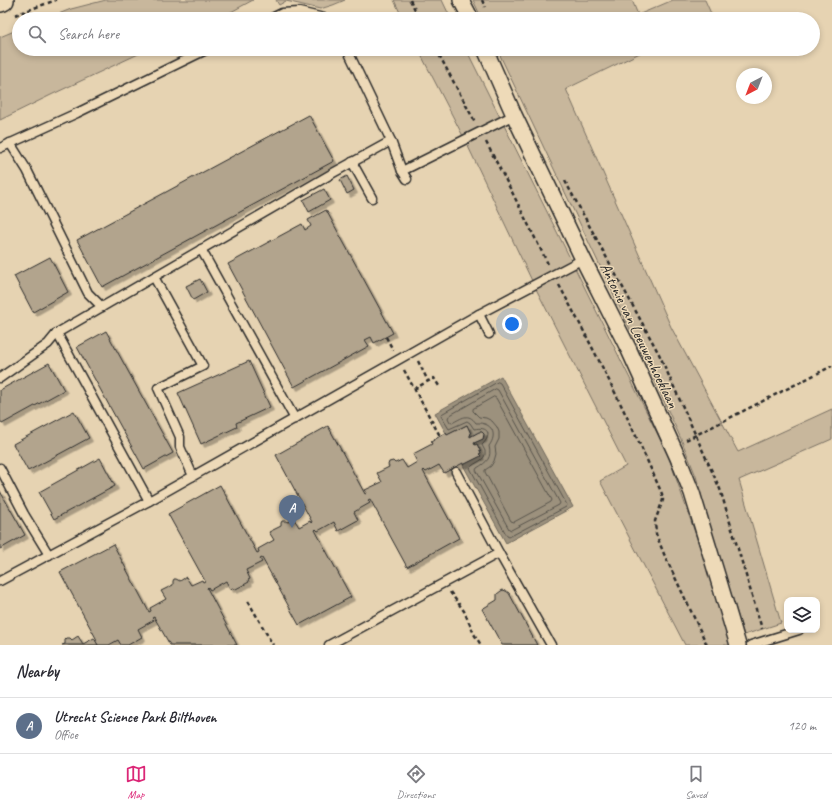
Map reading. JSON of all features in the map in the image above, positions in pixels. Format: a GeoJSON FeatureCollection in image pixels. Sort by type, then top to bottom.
{"type":"FeatureCollection","features":[{"type":"Feature","properties":{"kind":"main road"},"geometry":{"type":"LineString","coordinates":[[0,1],[8,8]]}},
{"type":"Feature","properties":{"kind":"street"},"geometry":{"type":"LineString","coordinates":[[461,0],[467,12]]}},
{"type":"Feature","properties":{"kind":"street","name":"Antonie van Leeuwenhoeklaan"},"geometry":{"type":"LineString","coordinates":[[488,56],[514,115],[628,350],[673,447],[692,493],[738,645]]}},
{"type":"Feature","properties":{"kind":"lane"},"geometry":{"type":"LineString","coordinates":[[0,148],[193,56]]}},
{"type":"Feature","properties":{"kind":"lane"},"geometry":{"type":"LineString","coordinates":[[350,56],[407,179]]}},
{"type":"Feature","properties":{"kind":"lane"},"geometry":{"type":"LineString","coordinates":[[402,171],[442,156],[480,132],[514,115]]}},
{"type":"Feature","properties":{"kind":"lane"},"geometry":{"type":"LineString","coordinates":[[0,378],[48,344],[57,332],[352,162],[391,142]]}},
{"type":"Feature","properties":{"kind":"lane"},"geometry":{"type":"LineString","coordinates":[[10,143],[27,170],[88,293],[102,307]]}},
{"type":"Feature","properties":{"kind":"lane"},"geometry":{"type":"LineString","coordinates":[[352,162],[372,198]]}},
{"type":"Feature","properties":{"kind":"lane"},"geometry":{"type":"LineString","coordinates":[[201,249],[295,419]]}},
{"type":"Feature","properties":{"kind":"lane"},"geometry":{"type":"LineString","coordinates":[[0,581],[149,501],[479,314],[583,259]]}},
{"type":"Feature","properties":{"kind":"lane"},"geometry":{"type":"LineString","coordinates":[[154,277],[203,366],[158,388],[180,437],[180,447],[193,476]]}},
{"type":"Feature","properties":{"kind":"lane"},"geometry":{"type":"LineString","coordinates":[[479,314],[489,334]]}},
{"type":"Feature","properties":{"kind":"lane"},"geometry":{"type":"LineString","coordinates":[[57,332],[149,501]]}},
{"type":"Feature","properties":{"kind":"lane"},"geometry":{"type":"LineString","coordinates":[[0,468],[24,514],[49,555]]}},
{"type":"Feature","properties":{"kind":"lane"},"geometry":{"type":"LineString","coordinates":[[456,472],[499,553],[551,645]]}},
{"type":"Feature","properties":{"kind":"lane"},"geometry":{"type":"LineString","coordinates":[[329,645],[499,553]]}},
{"type":"Feature","properties":{"kind":"lane"},"geometry":{"type":"LineString","coordinates":[[751,645],[789,633]]}},
{"type":"Feature","properties":{"kind":"path"},"geometry":{"type":"LineString","coordinates":[[8,8],[56,0]]}},
{"type":"Feature","properties":{"kind":"path"},"geometry":{"type":"LineString","coordinates":[[410,0],[416,12]]}},
{"type":"Feature","properties":{"kind":"path"},"geometry":{"type":"LineString","coordinates":[[440,56],[513,194],[553,275],[618,396],[662,494],[663,500],[655,521],[656,534],[707,645]]}},
{"type":"Feature","properties":{"kind":"path"},"geometry":{"type":"LineString","coordinates":[[386,337],[440,436]]}},
{"type":"Feature","properties":{"kind":"path"},"geometry":{"type":"LineString","coordinates":[[413,352],[428,381]]}},
{"type":"Feature","properties":{"kind":"path"},"geometry":{"type":"LineString","coordinates":[[673,447],[832,366]]}},
{"type":"Feature","properties":{"kind":"path"},"geometry":{"type":"LineString","coordinates":[[414,389],[434,378],[439,386]]}},
{"type":"Feature","properties":{"kind":"path"},"geometry":{"type":"LineString","coordinates":[[448,589],[464,611],[474,634],[481,645]]}},
{"type":"Feature","properties":{"kind":"path"},"geometry":{"type":"LineString","coordinates":[[248,601],[273,645]]}},
{"type":"Feature","properties":{"kind":"shaded area"},"geometry":{"type":"Polygon","coordinates":[[[106,0],[253,0],[231,12],[64,12],[106,0]]]}},
{"type":"Feature","properties":{"kind":"shaded area"},"geometry":{"type":"Polygon","coordinates":[[[276,0],[345,0],[320,9],[286,1],[279,5],[276,0]]]}},
{"type":"Feature","properties":{"kind":"shaded area"},"geometry":{"type":"Polygon","coordinates":[[[394,0],[442,0],[448,12],[400,12],[394,0]]]}},
{"type":"Feature","properties":{"kind":"shaded area"},"geometry":{"type":"Polygon","coordinates":[[[473,0],[632,0],[637,12],[479,12],[473,0]]]}},
{"type":"Feature","properties":{"kind":"shaded area"},"geometry":{"type":"Polygon","coordinates":[[[673,0],[705,0],[710,12],[645,12],[673,0]]]}},
{"type":"Feature","properties":{"kind":"shaded area"},"geometry":{"type":"Polygon","coordinates":[[[12,32],[12,56],[134,56],[0,120],[0,37],[12,32]]]}},
{"type":"Feature","properties":{"kind":"shaded area"},"geometry":{"type":"Polygon","coordinates":[[[422,56],[469,56],[668,455],[708,570],[730,645],[685,645],[600,481],[626,466],[534,285],[465,140],[422,56]]]}},
{"type":"Feature","properties":{"kind":"shaded area"},"geometry":{"type":"Polygon","coordinates":[[[500,56],[634,56],[566,89],[671,327],[738,452],[832,409],[832,439],[739,480],[781,623],[744,635],[696,476],[657,386],[500,56]]]}},
{"type":"Feature","properties":{"kind":"water"},"geometry":{"type":"Polygon","coordinates":[[[501,376],[573,507],[506,543],[463,465],[480,456],[479,454],[481,453],[477,444],[475,445],[474,443],[483,439],[484,436],[482,432],[478,432],[470,437],[471,434],[467,425],[447,435],[435,413],[501,376]]]}},
{"type":"Feature","properties":{"kind":"building"},"geometry":{"type":"Polygon","coordinates":[[[309,115],[334,161],[102,287],[77,240],[309,115]]]}},
{"type":"Feature","properties":{"kind":"building"},"geometry":{"type":"Polygon","coordinates":[[[347,176],[354,190],[347,194],[340,180],[347,176]]]}},
{"type":"Feature","properties":{"kind":"building"},"geometry":{"type":"Polygon","coordinates":[[[324,189],[330,200],[309,212],[303,200],[324,189]]]}},
{"type":"Feature","properties":{"kind":"building"},"geometry":{"type":"Polygon","coordinates":[[[326,210],[393,333],[374,343],[371,337],[365,340],[369,346],[294,387],[228,264],[302,224],[305,230],[311,226],[308,220],[326,210]]]}},
{"type":"Feature","properties":{"kind":"building"},"geometry":{"type":"Polygon","coordinates":[[[50,257],[68,292],[33,312],[14,276],[50,257]]]}},
{"type":"Feature","properties":{"kind":"building"},"geometry":{"type":"Polygon","coordinates":[[[200,279],[207,292],[193,300],[186,286],[200,279]]]}},
{"type":"Feature","properties":{"kind":"building"},"geometry":{"type":"Polygon","coordinates":[[[106,331],[173,453],[144,469],[77,347],[106,331]]]}},
{"type":"Feature","properties":{"kind":"building"},"geometry":{"type":"Polygon","coordinates":[[[249,361],[270,407],[236,423],[237,427],[201,444],[178,393],[249,361]]]}},
{"type":"Feature","properties":{"kind":"building"},"geometry":{"type":"Polygon","coordinates":[[[49,363],[64,390],[2,424],[0,420],[0,390],[49,363]]]}},
{"type":"Feature","properties":{"kind":"building"},"geometry":{"type":"Polygon","coordinates":[[[74,411],[89,438],[28,471],[13,444],[74,411]]]}},
{"type":"Feature","properties":{"kind":"building"},"geometry":{"type":"Polygon","coordinates":[[[467,425],[471,434],[470,437],[479,432],[484,434],[483,439],[474,443],[475,445],[477,444],[481,453],[479,454],[481,456],[444,473],[439,465],[426,472],[424,470],[423,471],[459,538],[407,567],[370,499],[368,500],[370,503],[354,512],[358,520],[338,531],[334,522],[318,531],[316,529],[315,530],[351,597],[299,625],[262,558],[260,559],[262,562],[246,570],[250,579],[248,580],[249,582],[234,590],[233,588],[230,589],[226,581],[210,590],[208,587],[207,588],[237,645],[170,645],[154,617],[152,618],[154,620],[138,629],[142,637],[128,645],[121,645],[118,640],[109,645],[98,645],[95,641],[97,640],[60,572],[113,544],[149,612],[151,611],[150,608],[166,599],[161,591],[173,585],[174,579],[180,581],[186,577],[191,585],[202,580],[203,582],[205,581],[168,514],[220,485],[257,553],[259,552],[258,549],[274,540],[269,532],[281,526],[282,521],[288,522],[294,519],[299,527],[310,521],[311,523],[312,522],[276,455],[328,426],[365,494],[367,493],[365,490],[382,482],[377,473],[389,467],[389,462],[393,461],[395,463],[402,460],[407,468],[417,462],[413,454],[432,444],[431,442],[440,436],[446,433],[447,435],[467,425]]]}},
{"type":"Feature","properties":{"kind":"building"},"geometry":{"type":"Polygon","coordinates":[[[100,458],[115,486],[54,519],[39,492],[100,458]]]}},
{"type":"Feature","properties":{"kind":"building"},"geometry":{"type":"Polygon","coordinates":[[[0,491],[25,535],[0,549],[0,491]]]}},
{"type":"Feature","properties":{"kind":"building"},"geometry":{"type":"Polygon","coordinates":[[[503,590],[509,593],[537,645],[502,645],[482,609],[497,600],[497,594],[503,590]]]}},
{"type":"Feature","properties":{"kind":"building"},"geometry":{"type":"Polygon","coordinates":[[[78,636],[83,644],[94,638],[98,645],[62,645],[65,644],[65,640],[67,638],[72,640],[78,636]]]}},
{"type":"Feature","properties":{"kind":"place","name":"Utrecht Science Park Bilthoven"},"geometry":{"type":"Point","coordinates":[292,528]}}]}
